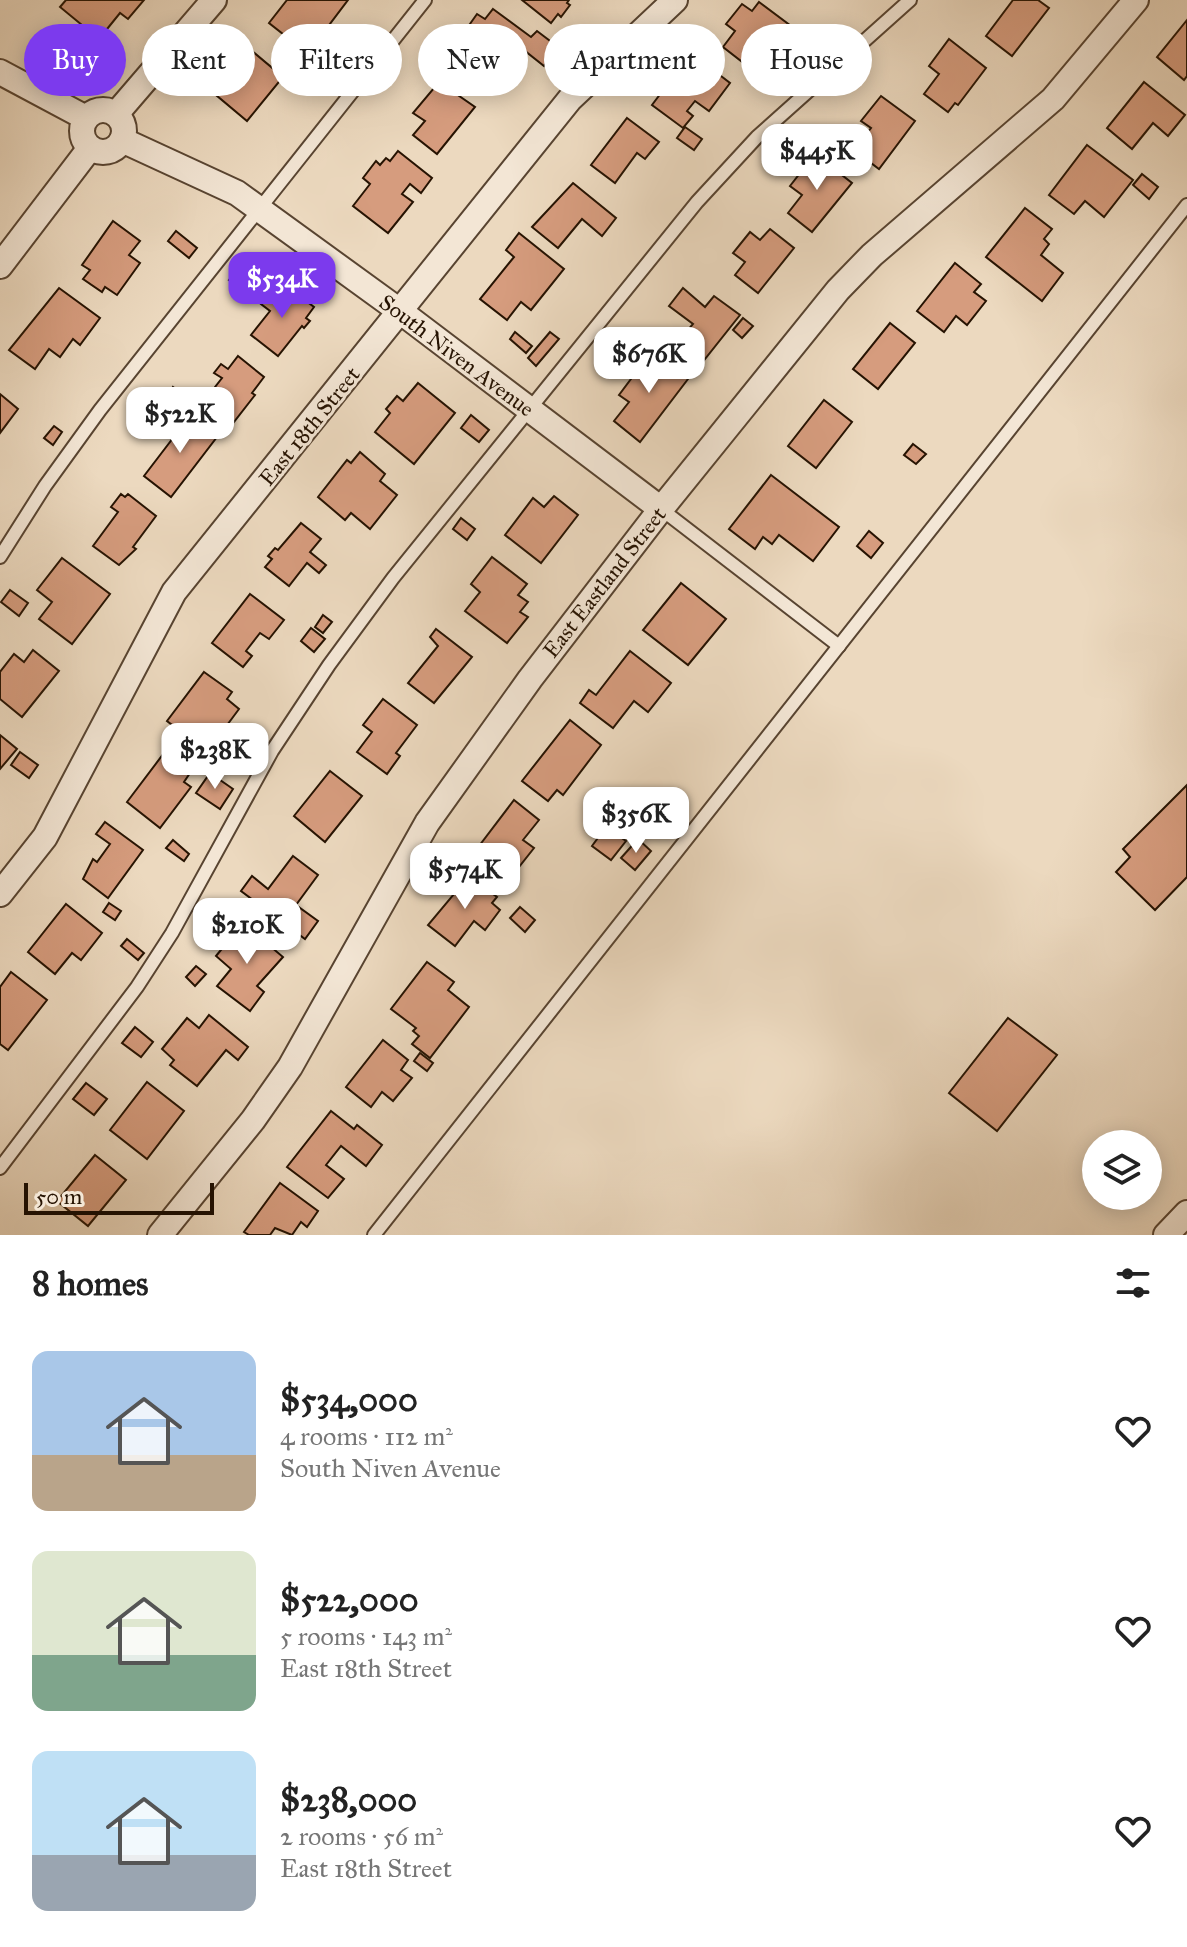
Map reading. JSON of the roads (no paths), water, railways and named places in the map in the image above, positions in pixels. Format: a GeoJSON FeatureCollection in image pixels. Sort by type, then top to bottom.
{"type":"FeatureCollection","features":[{"type":"Feature","properties":{"kind":"street"},"geometry":{"type":"LineString","coordinates":[[116,114],[214,0]]}},
{"type":"Feature","properties":{"kind":"street","name":"East 18th Street"},"geometry":{"type":"LineString","coordinates":[[0,894],[45,837],[174,592],[570,99],[675,0]]}},
{"type":"Feature","properties":{"kind":"street","name":"East Eastland Street"},"geometry":{"type":"LineString","coordinates":[[160,1235],[253,1120],[290,1067],[427,823],[530,679],[661,509],[838,290],[872,255],[1053,99],[1136,0]]}},
{"type":"Feature","properties":{"kind":"street"},"geometry":{"type":"LineString","coordinates":[[0,72],[86,118]]}},
{"type":"Feature","properties":{"kind":"street"},"geometry":{"type":"LineString","coordinates":[[100,110],[116,114],[124,128],[122,140],[106,152],[90,148],[82,135],[86,118],[100,110]]}},
{"type":"Feature","properties":{"kind":"street","name":"South Niven Avenue"},"geometry":{"type":"LineString","coordinates":[[122,140],[237,193],[401,312],[661,509]]}},
{"type":"Feature","properties":{"kind":"street"},"geometry":{"type":"LineString","coordinates":[[0,266],[90,148]]}},
{"type":"Feature","properties":{"kind":"street"},"geometry":{"type":"LineString","coordinates":[[1166,1235],[1187,1213]]}},
{"type":"Feature","properties":{"kind":"lane"},"geometry":{"type":"LineString","coordinates":[[0,557],[45,486],[100,410],[425,0]]}},
{"type":"Feature","properties":{"kind":"lane"},"geometry":{"type":"LineString","coordinates":[[0,1168],[137,987],[203,877],[243,799],[329,665],[393,578],[697,202],[757,137],[910,0]]}},
{"type":"Feature","properties":{"kind":"lane"},"geometry":{"type":"LineString","coordinates":[[374,1235],[1187,205]]}},
{"type":"Feature","properties":{"kind":"lane"},"geometry":{"type":"LineString","coordinates":[[661,509],[839,646]]}}]}
